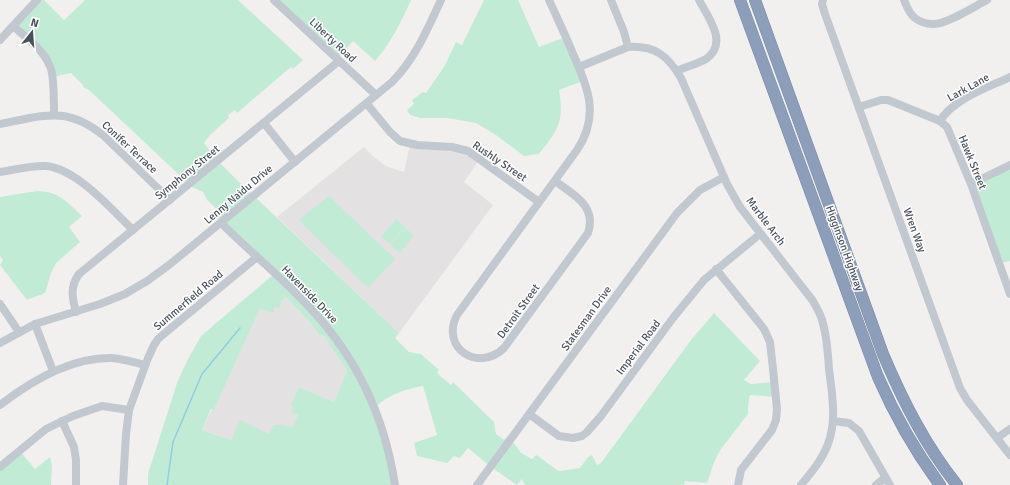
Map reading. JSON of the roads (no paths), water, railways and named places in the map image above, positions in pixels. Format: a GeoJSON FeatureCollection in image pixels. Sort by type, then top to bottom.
{"type":"FeatureCollection","features":[{"type":"Feature","properties":{"kind":"highway","name":"Higginson Highway"},"geometry":{"type":"LineString","coordinates":[[740,0],[878,378],[890,405],[911,443],[940,485]]}},
{"type":"Feature","properties":{"kind":"highway","name":"Higginson Highway"},"geometry":{"type":"LineString","coordinates":[[755,0],[883,354],[917,427],[944,469],[957,485]]}},
{"type":"Feature","properties":{"kind":"street"},"geometry":{"type":"LineString","coordinates":[[0,40],[37,0]]}},
{"type":"Feature","properties":{"kind":"street","name":"Liberty Road"},"geometry":{"type":"LineString","coordinates":[[274,0],[376,95]]}},
{"type":"Feature","properties":{"kind":"street","name":"Lenny Naidu Drive"},"geometry":{"type":"LineString","coordinates":[[0,343],[35,324],[115,299],[141,285],[169,265],[392,82],[408,65],[424,37],[441,0]]}},
{"type":"Feature","properties":{"kind":"street","name":"Detroit Street"},"geometry":{"type":"LineString","coordinates":[[550,0],[588,92],[590,108],[588,123],[582,144],[455,318],[452,329],[454,339],[458,346],[468,356],[484,359],[494,356],[504,348],[588,233],[590,222],[586,207],[580,200],[555,181]]}},
{"type":"Feature","properties":{"kind":"street"},"geometry":{"type":"LineString","coordinates":[[611,0],[624,32],[628,47]]}},
{"type":"Feature","properties":{"kind":"street"},"geometry":{"type":"LineString","coordinates":[[677,71],[705,59],[717,44],[714,30],[698,0]]}},
{"type":"Feature","properties":{"kind":"street","name":"Wren Way"},"geometry":{"type":"LineString","coordinates":[[823,0],[822,4],[825,14],[960,388],[967,400],[1010,455]]}},
{"type":"Feature","properties":{"kind":"street"},"geometry":{"type":"LineString","coordinates":[[904,0],[911,14],[915,18],[932,24],[948,20],[987,0]]}},
{"type":"Feature","properties":{"kind":"street"},"geometry":{"type":"LineString","coordinates":[[13,26],[37,48],[48,62],[52,73],[54,114]]}},
{"type":"Feature","properties":{"kind":"street","name":"Marble Arch"},"geometry":{"type":"LineString","coordinates":[[579,68],[628,47],[646,48],[658,52],[668,59],[677,71],[724,177],[740,207],[806,290],[820,314],[825,331],[828,352],[833,398],[833,420],[828,444],[824,453],[817,466],[801,485]]}},
{"type":"Feature","properties":{"kind":"street","name":"Symphony Street"},"geometry":{"type":"LineString","coordinates":[[76,312],[72,292],[73,283],[76,277],[339,61]]}},
{"type":"Feature","properties":{"kind":"street","name":"Lark Lane"},"geometry":{"type":"LineString","coordinates":[[940,121],[949,110],[963,100],[1010,77]]}},
{"type":"Feature","properties":{"kind":"street"},"geometry":{"type":"LineString","coordinates":[[859,107],[881,100],[888,100],[940,121]]}},
{"type":"Feature","properties":{"kind":"street","name":"Rushly Street"},"geometry":{"type":"LineString","coordinates":[[366,104],[390,132],[400,141],[417,145],[452,147],[468,152],[539,202]]}},
{"type":"Feature","properties":{"kind":"street","name":"Conifer Terrace"},"geometry":{"type":"LineString","coordinates":[[0,124],[54,114],[74,118],[93,127],[170,200]]}},
{"type":"Feature","properties":{"kind":"street","name":"Hawk Street"},"geometry":{"type":"LineString","coordinates":[[940,121],[948,130],[971,184],[1010,294]]}},
{"type":"Feature","properties":{"kind":"street"},"geometry":{"type":"LineString","coordinates":[[264,124],[295,162]]}},
{"type":"Feature","properties":{"kind":"street"},"geometry":{"type":"LineString","coordinates":[[971,184],[1010,165]]}},
{"type":"Feature","properties":{"kind":"street"},"geometry":{"type":"LineString","coordinates":[[0,172],[45,166],[67,172],[84,184],[134,230]]}},
{"type":"Feature","properties":{"kind":"street","name":"Statesman Drive"},"geometry":{"type":"LineString","coordinates":[[477,485],[677,213],[700,190],[724,177]]}},
{"type":"Feature","properties":{"kind":"street","name":"Havenside Drive"},"geometry":{"type":"LineString","coordinates":[[220,223],[312,310],[334,335],[352,362],[372,402],[382,429],[395,485]]}},
{"type":"Feature","properties":{"kind":"street","name":"Imperial Road"},"geometry":{"type":"LineString","coordinates":[[529,414],[559,436],[573,438],[582,436],[601,416],[704,280],[760,234]]}},
{"type":"Feature","properties":{"kind":"street","name":"Summerfield Road"},"geometry":{"type":"LineString","coordinates":[[123,485],[129,410],[145,365],[154,345],[158,339],[257,257]]}},
{"type":"Feature","properties":{"kind":"street"},"geometry":{"type":"LineString","coordinates":[[716,269],[767,334],[770,342],[774,376],[777,416],[775,424],[741,470],[738,485]]}},
{"type":"Feature","properties":{"kind":"street"},"geometry":{"type":"LineString","coordinates":[[0,304],[19,332]]}},
{"type":"Feature","properties":{"kind":"street"},"geometry":{"type":"LineString","coordinates":[[35,324],[53,371]]}},
{"type":"Feature","properties":{"kind":"street"},"geometry":{"type":"LineString","coordinates":[[0,405],[32,382],[53,371],[84,362],[111,358],[145,365]]}},
{"type":"Feature","properties":{"kind":"street"},"geometry":{"type":"LineString","coordinates":[[0,467],[46,429],[62,421],[87,410],[102,406],[129,410]]}},
{"type":"Feature","properties":{"kind":"street"},"geometry":{"type":"LineString","coordinates":[[833,420],[848,423],[859,431],[887,481],[876,485]]}},
{"type":"Feature","properties":{"kind":"street"},"geometry":{"type":"LineString","coordinates":[[62,421],[74,448],[76,460],[76,485]]}},
{"type":"Feature","properties":{"kind":"street"},"geometry":{"type":"LineString","coordinates":[[997,438],[1010,429]]}},
{"type":"Feature","properties":{"kind":"waterway"},"geometry":{"type":"LineString","coordinates":[[167,485],[173,442],[202,374],[240,328]]}}]}
